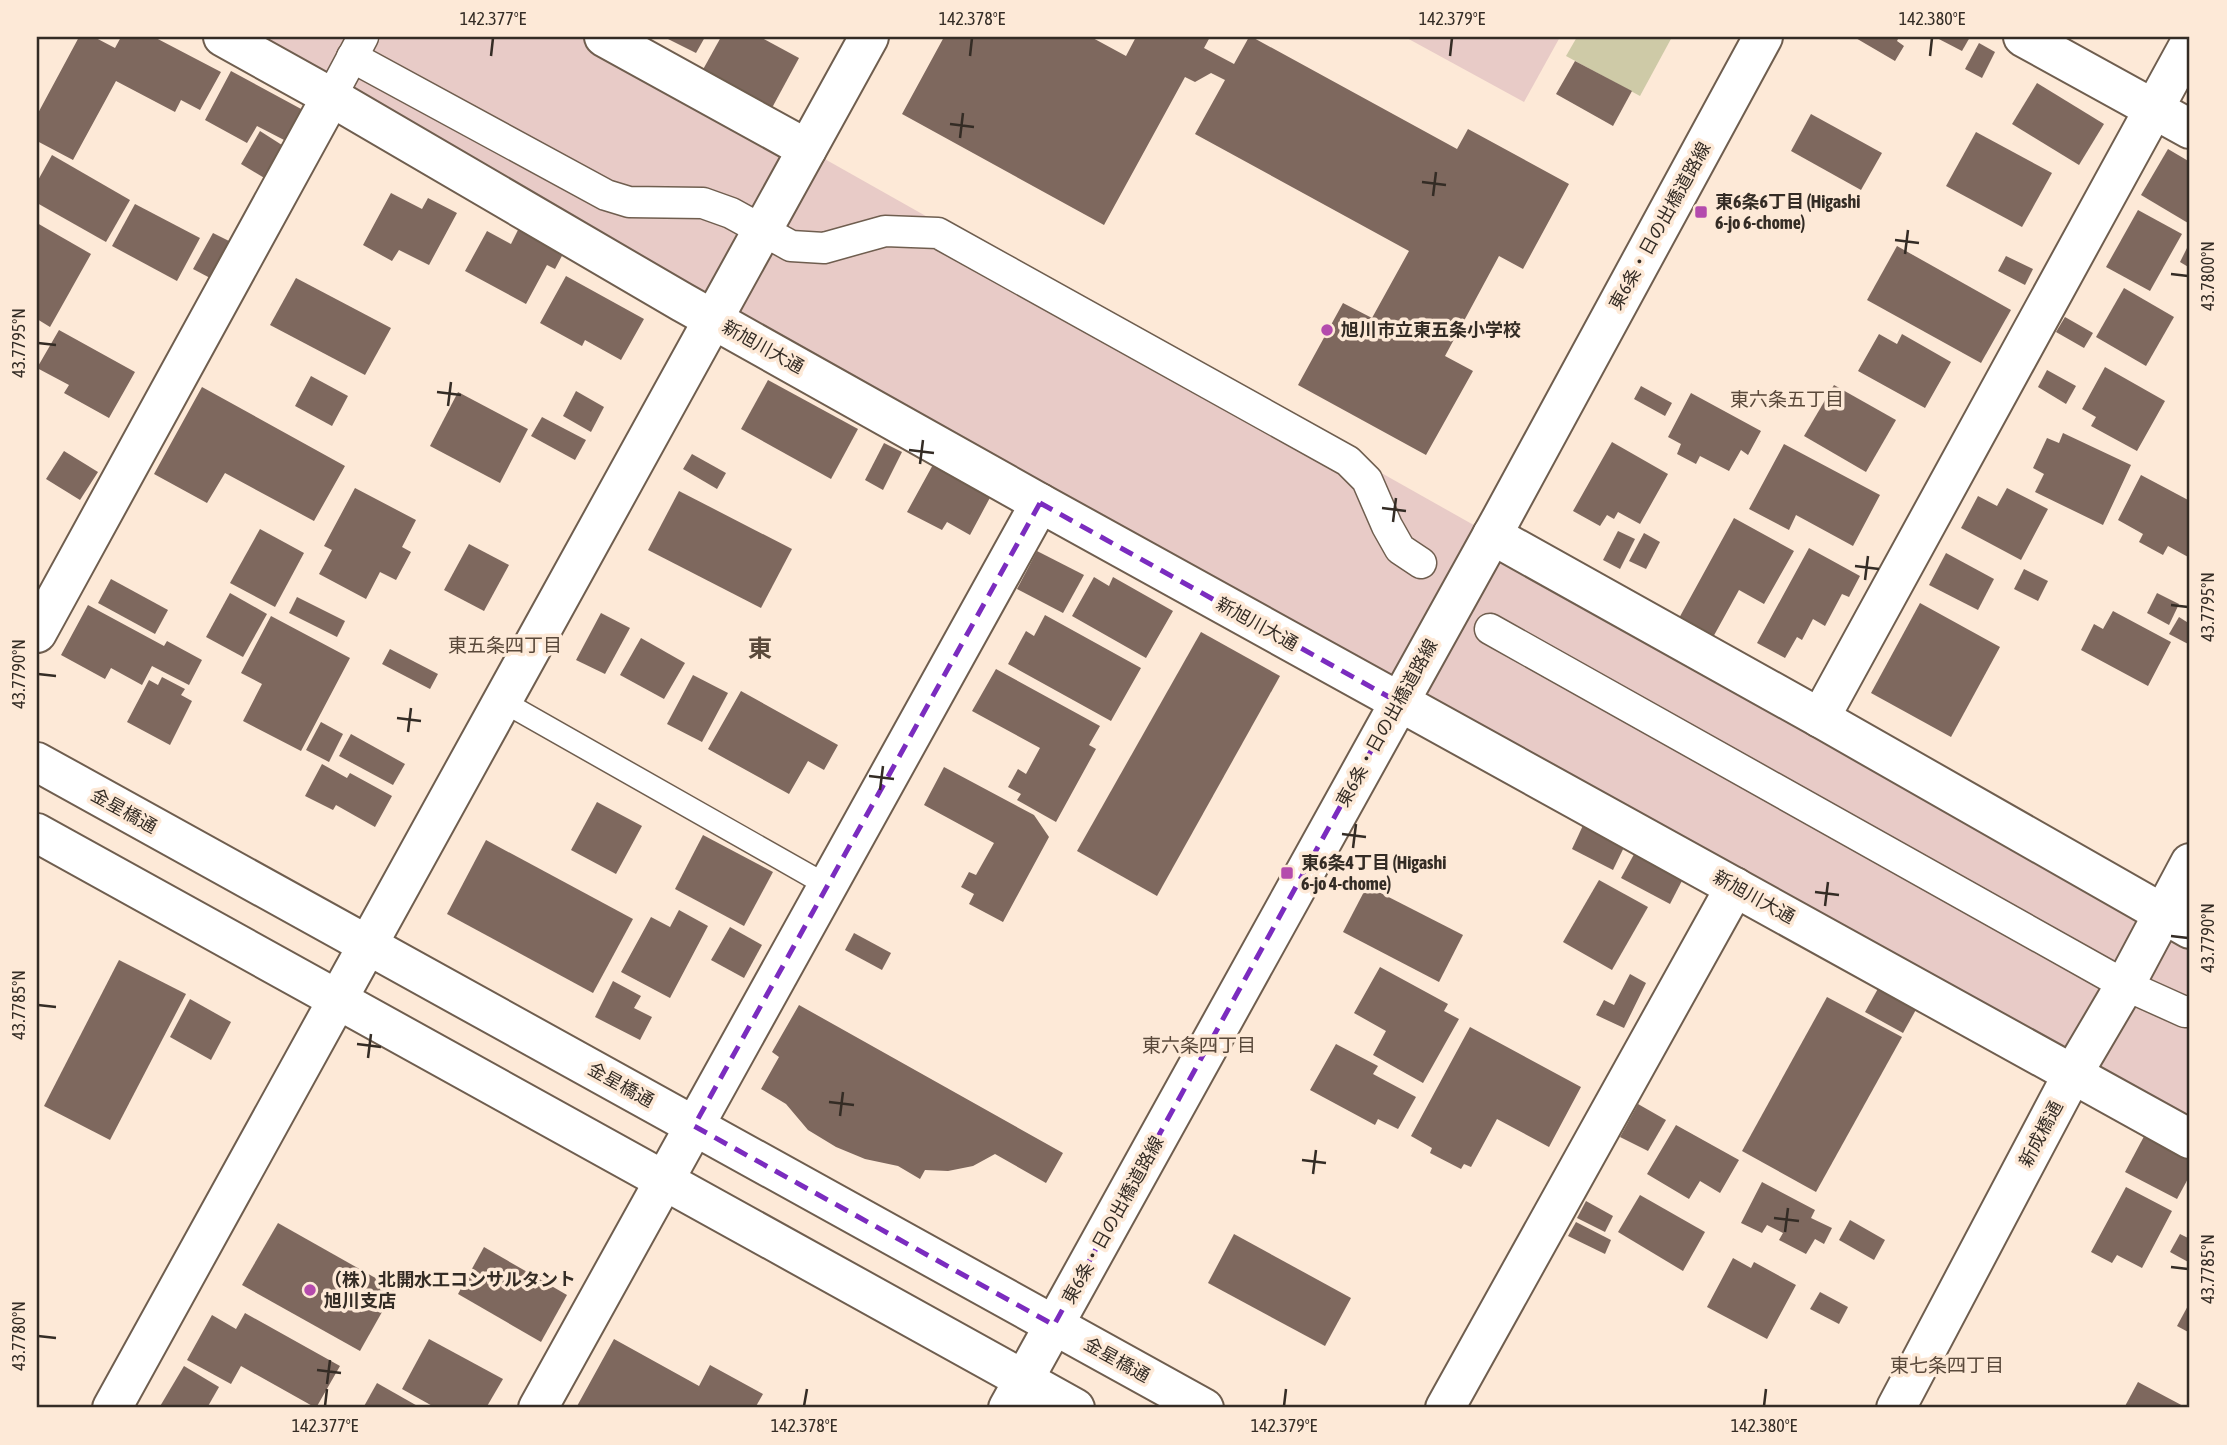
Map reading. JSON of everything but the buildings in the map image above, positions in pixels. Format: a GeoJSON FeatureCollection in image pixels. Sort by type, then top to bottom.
{"type":"FeatureCollection","features":[{"type":"Feature","properties":{"kind":"street","name":"新旭川大通"},"geometry":{"type":"LineString","coordinates":[[223,37],[713,320],[2190,1139]]}},
{"type":"Feature","properties":{"kind":"street"},"geometry":{"type":"LineString","coordinates":[[604,37],[807,149]]}},
{"type":"Feature","properties":{"kind":"street"},"geometry":{"type":"LineString","coordinates":[[112,1408],[869,37]]}},
{"type":"Feature","properties":{"kind":"street","name":"東6条・日の出橋道路線"},"geometry":{"type":"LineString","coordinates":[[1016,1394],[1492,535],[1763,37]]}},
{"type":"Feature","properties":{"kind":"street"},"geometry":{"type":"LineString","coordinates":[[2023,37],[2190,130]]}},
{"type":"Feature","properties":{"kind":"street"},"geometry":{"type":"LineString","coordinates":[[1820,718],[2190,43]]}},
{"type":"Feature","properties":{"kind":"street"},"geometry":{"type":"LineString","coordinates":[[37,633],[358,47],[606,195],[629,202],[703,203],[731,213],[792,246],[824,248],[885,232],[938,233],[1348,461],[1367,480],[1400,549],[1421,563]]}},
{"type":"Feature","properties":{"kind":"street"},"geometry":{"type":"LineString","coordinates":[[538,1408],[1041,503]]}},
{"type":"Feature","properties":{"kind":"street"},"geometry":{"type":"LineString","coordinates":[[1492,535],[1820,718],[2176,922]]}},
{"type":"Feature","properties":{"kind":"street"},"geometry":{"type":"LineString","coordinates":[[1490,629],[2125,985],[2185,1012],[2190,1011]]}},
{"type":"Feature","properties":{"kind":"street","name":"金星橋通"},"geometry":{"type":"LineString","coordinates":[[37,762],[1204,1408]]}},
{"type":"Feature","properties":{"kind":"street"},"geometry":{"type":"LineString","coordinates":[[37,833],[664,1181],[1016,1394],[1075,1408]]}},
{"type":"Feature","properties":{"kind":"street","name":"新成橋通"},"geometry":{"type":"LineString","coordinates":[[1896,1408],[2072,1075],[2125,985],[2176,922],[2190,863]]}},
{"type":"Feature","properties":{"kind":"street"},"geometry":{"type":"LineString","coordinates":[[1445,1408],[1735,887]]}},
{"type":"Feature","properties":{"kind":"lane"},"geometry":{"type":"LineString","coordinates":[[502,701],[828,886]]}},
{"type":"Feature","properties":{"kind":"highlighted area"},"geometry":{"type":"Polygon","coordinates":[[[1040,503],[1398,702],[1054,1325],[694,1126],[1040,503]]]}},
{"type":"Feature","properties":{"kind":"shaded area"},"geometry":{"type":"Polygon","coordinates":[[[212,37],[605,37],[807,149],[2190,929],[2190,1139],[212,37]]]}},
{"type":"Feature","properties":{"kind":"shaded area"},"geometry":{"type":"Polygon","coordinates":[[[1405,37],[1560,37],[1524,102],[1405,37]]]}},
{"type":"Feature","properties":{"kind":"shaded area"},"geometry":{"type":"Polygon","coordinates":[[[1577,37],[1672,37],[1640,96],[1566,56],[1577,37]]]}},
{"type":"Feature","properties":{"kind":"place","name":"東6条6丁目 (Higashi 6-jo 6-chome)"},"geometry":{"type":"Point","coordinates":[1701,212]}},
{"type":"Feature","properties":{"kind":"place","name":"旭川市立東五条小学校"},"geometry":{"type":"Point","coordinates":[1327,330]}},
{"type":"Feature","properties":{"kind":"place","name":"東6条4丁目 (Higashi 6-jo 4-chome)"},"geometry":{"type":"Point","coordinates":[1287,873]}},
{"type":"Feature","properties":{"kind":"place","name":"（株）北開水工コンサルタント 旭川支店"},"geometry":{"type":"Point","coordinates":[310,1290]}},
{"type":"Feature","properties":{"kind":"district","name":"東六条五丁目"},"geometry":{"type":"Point","coordinates":[1787,399]}},
{"type":"Feature","properties":{"kind":"district","name":"東五条四丁目"},"geometry":{"type":"Point","coordinates":[505,645]}},
{"type":"Feature","properties":{"kind":"district","name":"東"},"geometry":{"type":"Point","coordinates":[760,649]}},
{"type":"Feature","properties":{"kind":"district","name":"東六条四丁目"},"geometry":{"type":"Point","coordinates":[1199,1045]}},
{"type":"Feature","properties":{"kind":"district","name":"東七条四丁目"},"geometry":{"type":"Point","coordinates":[1947,1365]}}]}
